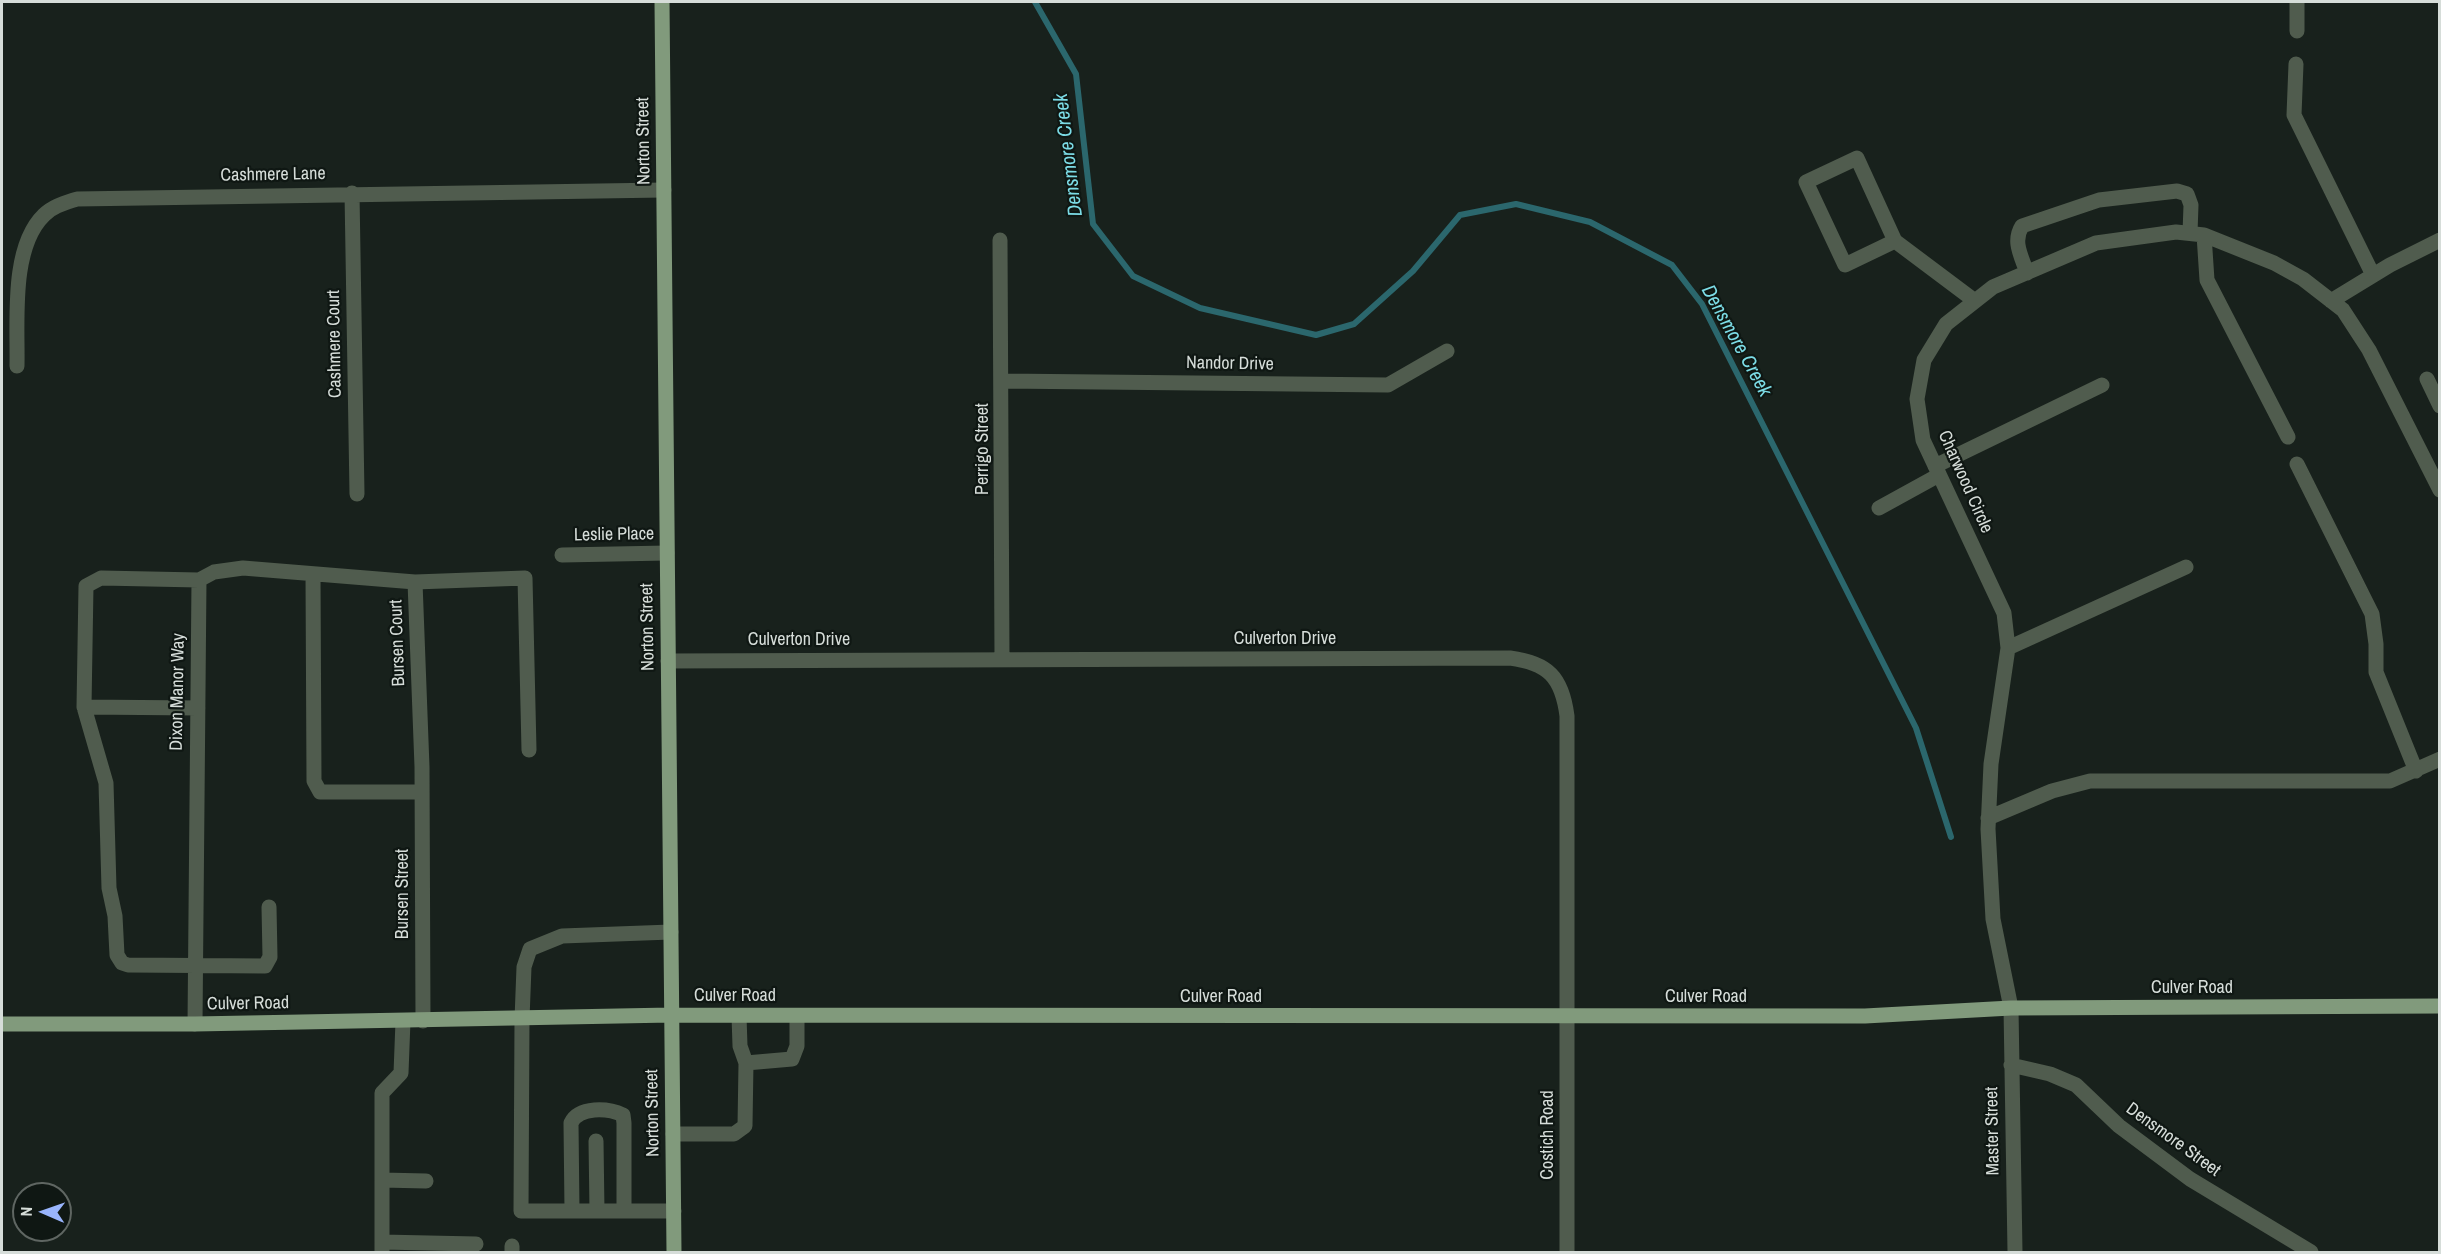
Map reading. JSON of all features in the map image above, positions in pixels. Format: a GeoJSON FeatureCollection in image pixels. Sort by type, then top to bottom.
{"type":"FeatureCollection","features":[{"type":"Feature","properties":{"kind":"main road","name":"Norton Street"},"geometry":{"type":"LineString","coordinates":[[662,2],[674,1252]]}},
{"type":"Feature","properties":{"kind":"main road","name":"Culver Road"},"geometry":{"type":"LineString","coordinates":[[2,1024],[423,1021],[671,1015],[1865,1016],[2011,1008],[2439,1006]]}},
{"type":"Feature","properties":{"kind":"street"},"geometry":{"type":"LineString","coordinates":[[2297,2],[2297,31]]}},
{"type":"Feature","properties":{"kind":"street"},"geometry":{"type":"LineString","coordinates":[[2296,64],[2294,115],[2373,276]]}},
{"type":"Feature","properties":{"kind":"street"},"geometry":{"type":"LineString","coordinates":[[1895,241],[1845,265],[1806,182],[1857,158],[1895,241],[1975,301]]}},
{"type":"Feature","properties":{"kind":"street","name":"Cashmere Lane"},"geometry":{"type":"LineString","coordinates":[[17,366],[20,268],[34,228],[44,215],[59,205],[77,199],[664,190]]}},
{"type":"Feature","properties":{"kind":"street"},"geometry":{"type":"LineString","coordinates":[[2027,273],[2016,235],[2022,226],[2099,200],[2177,191],[2187,194],[2207,280],[2288,437]]}},
{"type":"Feature","properties":{"kind":"street","name":"Cashmere Court"},"geometry":{"type":"LineString","coordinates":[[352,193],[357,494]]}},
{"type":"Feature","properties":{"kind":"street","name":"Charwood Circle"},"geometry":{"type":"LineString","coordinates":[[2011,1008],[1993,919],[1988,818],[1991,764],[2008,648],[2004,613],[1923,440],[1917,399],[1924,360],[1946,324],[1993,287],[2096,243],[2166,233],[2197,234],[2274,263],[2303,279],[2343,310],[2369,350],[2438,481]]}},
{"type":"Feature","properties":{"kind":"street","name":"Perrigo Street"},"geometry":{"type":"LineString","coordinates":[[1000,240],[1003,381],[1002,658]]}},
{"type":"Feature","properties":{"kind":"street"},"geometry":{"type":"LineString","coordinates":[[2331,301],[2439,240]]}},
{"type":"Feature","properties":{"kind":"street","name":"Nandor Drive"},"geometry":{"type":"LineString","coordinates":[[1003,381],[1388,385],[1448,351]]}},
{"type":"Feature","properties":{"kind":"street"},"geometry":{"type":"LineString","coordinates":[[2427,379],[2439,406]]}},
{"type":"Feature","properties":{"kind":"street"},"geometry":{"type":"LineString","coordinates":[[1879,508],[1937,471],[2102,385]]}},
{"type":"Feature","properties":{"kind":"street"},"geometry":{"type":"LineString","coordinates":[[2297,464],[2372,614],[2376,644],[2376,672],[2416,771]]}},
{"type":"Feature","properties":{"kind":"street","name":"Leslie Place"},"geometry":{"type":"LineString","coordinates":[[562,555],[667,553]]}},
{"type":"Feature","properties":{"kind":"street"},"geometry":{"type":"LineString","coordinates":[[2008,648],[2186,567]]}},
{"type":"Feature","properties":{"kind":"street"},"geometry":{"type":"LineString","coordinates":[[269,907],[270,957],[265,966],[128,965],[122,963],[117,955],[115,916],[109,888],[106,783],[84,706],[86,586],[100,578],[199,580],[214,572],[243,568],[416,582]]}},
{"type":"Feature","properties":{"kind":"street"},"geometry":{"type":"LineString","coordinates":[[313,575],[314,781],[320,792],[422,792]]}},
{"type":"Feature","properties":{"kind":"street","name":"Bursen Court"},"geometry":{"type":"LineString","coordinates":[[422,767],[416,582],[525,578],[529,750]]}},
{"type":"Feature","properties":{"kind":"street","name":"Dixon Manor Way"},"geometry":{"type":"LineString","coordinates":[[195,1024],[199,580]]}},
{"type":"Feature","properties":{"kind":"street","name":"Culverton Drive"},"geometry":{"type":"LineString","coordinates":[[668,661],[1002,658],[1510,658],[1537,663],[1546,669],[1561,688],[1567,716],[1567,1017]]}},
{"type":"Feature","properties":{"kind":"street"},"geometry":{"type":"LineString","coordinates":[[84,706],[198,708]]}},
{"type":"Feature","properties":{"kind":"street"},"geometry":{"type":"LineString","coordinates":[[1988,818],[2052,791],[2090,781],[2390,781],[2439,759]]}},
{"type":"Feature","properties":{"kind":"street","name":"Bursen Street"},"geometry":{"type":"LineString","coordinates":[[422,767],[423,1021]]}},
{"type":"Feature","properties":{"kind":"street"},"geometry":{"type":"LineString","coordinates":[[671,932],[562,936],[530,949],[524,967],[522,1019],[520,1211],[674,1211]]}},
{"type":"Feature","properties":{"kind":"street","name":"Master Street"},"geometry":{"type":"LineString","coordinates":[[2011,1008],[2015,1252]]}},
{"type":"Feature","properties":{"kind":"street"},"geometry":{"type":"LineString","coordinates":[[673,1134],[734,1134],[740,1132],[745,1126],[746,1063],[740,1046],[739,1016]]}},
{"type":"Feature","properties":{"kind":"street"},"geometry":{"type":"LineString","coordinates":[[746,1063],[792,1059],[797,1046],[797,1016]]}},
{"type":"Feature","properties":{"kind":"street","name":"Costich Road"},"geometry":{"type":"LineString","coordinates":[[1567,1017],[1567,1252]]}},
{"type":"Feature","properties":{"kind":"street"},"geometry":{"type":"LineString","coordinates":[[403,1021],[401,1072],[382,1093],[382,1247],[476,1244]]}},
{"type":"Feature","properties":{"kind":"street","name":"Densmore Street"},"geometry":{"type":"LineString","coordinates":[[2012,1065],[2050,1074],[2076,1085],[2119,1126],[2190,1179],[2311,1252]]}},
{"type":"Feature","properties":{"kind":"street"},"geometry":{"type":"LineString","coordinates":[[572,1211],[571,1123],[574,1116],[582,1111],[614,1111],[623,1115],[624,1211]]}},
{"type":"Feature","properties":{"kind":"street"},"geometry":{"type":"LineString","coordinates":[[596,1141],[597,1211]]}},
{"type":"Feature","properties":{"kind":"street"},"geometry":{"type":"LineString","coordinates":[[382,1180],[426,1181]]}},
{"type":"Feature","properties":{"kind":"waterway","name":"Densmore Creek"},"geometry":{"type":"LineString","coordinates":[[1035,2],[1076,74],[1093,224],[1133,276],[1200,308],[1316,335],[1354,324],[1413,271],[1460,215],[1516,204],[1590,222],[1672,265],[1702,304],[1916,728],[1951,837]]}}]}
